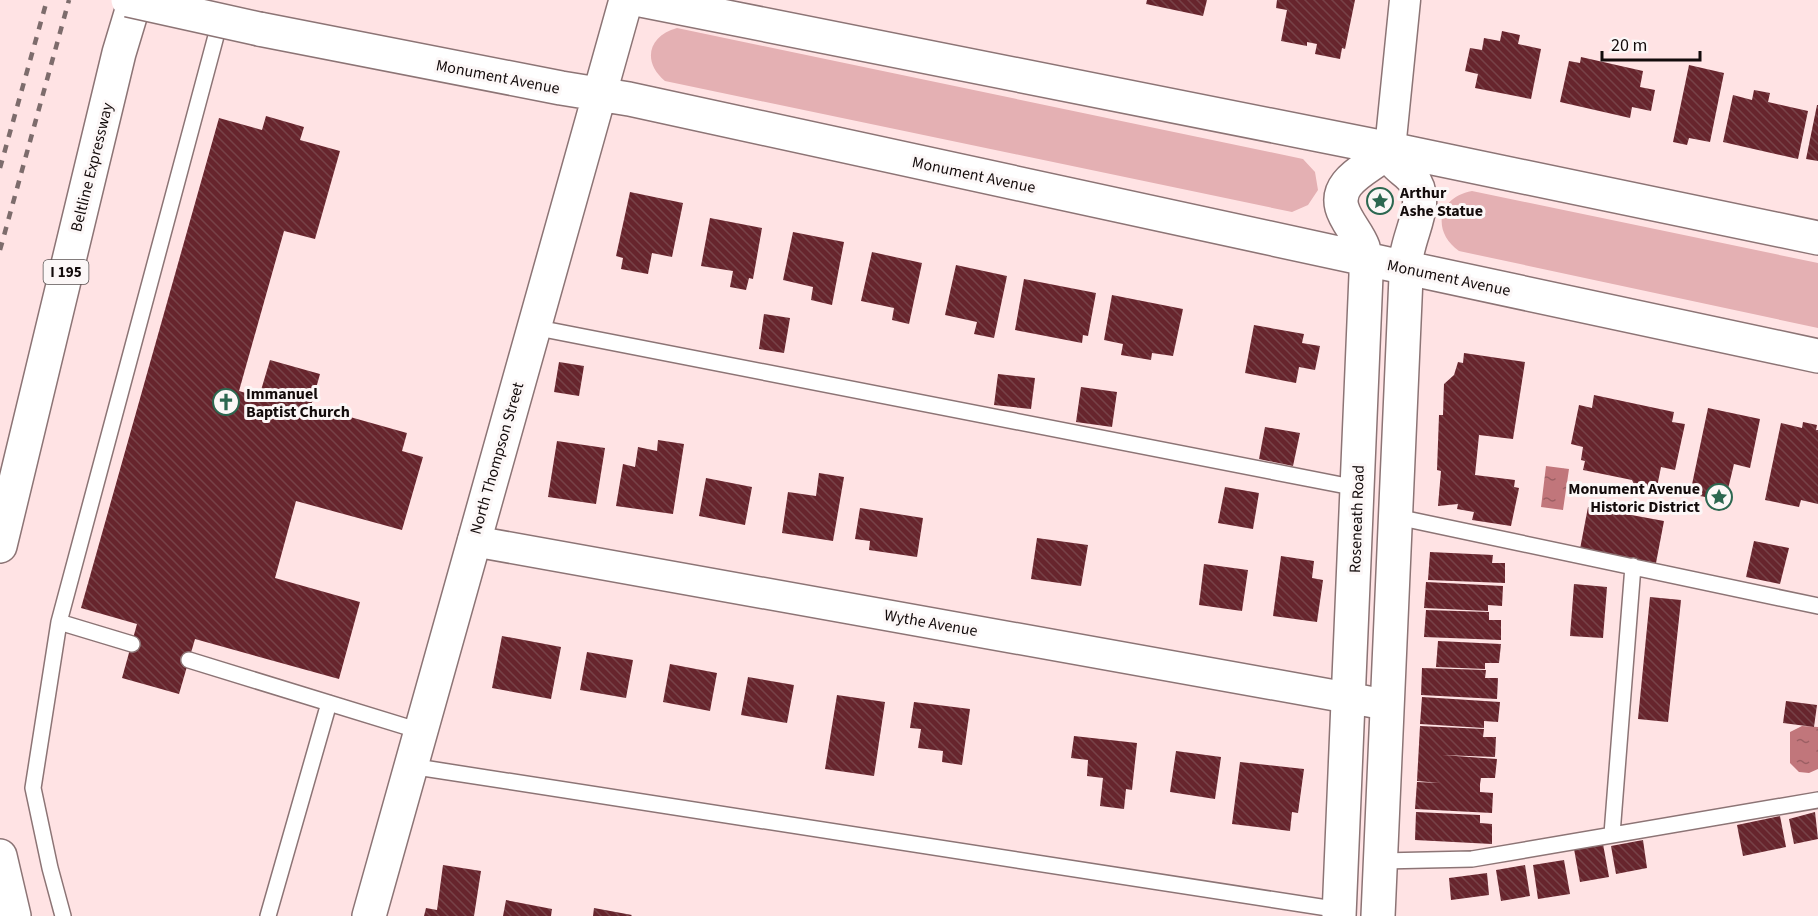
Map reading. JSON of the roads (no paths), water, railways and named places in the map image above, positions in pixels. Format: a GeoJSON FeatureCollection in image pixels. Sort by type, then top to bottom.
{"type":"FeatureCollection","features":[{"type":"Feature","properties":{"kind":"main road","name":"Monument Avenue"},"geometry":{"type":"LineString","coordinates":[[128,0],[259,29],[629,99],[1818,356]]}},
{"type":"Feature","properties":{"kind":"main road","name":"Beltline Expressway"},"geometry":{"type":"LineString","coordinates":[[0,546],[119,53],[135,0]]}},
{"type":"Feature","properties":{"kind":"main road","name":"North Thompson Street"},"geometry":{"type":"LineString","coordinates":[[369,916],[532,327],[626,0]]}},
{"type":"Feature","properties":{"kind":"main road"},"geometry":{"type":"LineString","coordinates":[[641,0],[1390,149],[1818,238]]}},
{"type":"Feature","properties":{"kind":"main road"},"geometry":{"type":"LineString","coordinates":[[1378,916],[1407,268],[1410,238],[1419,213],[1420,200],[1419,190],[1414,180],[1397,166],[1392,159],[1390,149]]}},
{"type":"Feature","properties":{"kind":"main road","name":"Roseneath Road"},"geometry":{"type":"LineString","coordinates":[[1340,913],[1366,259],[1362,246],[1342,210],[1342,191],[1362,170],[1383,158],[1390,149]]}},
{"type":"Feature","properties":{"kind":"main road"},"geometry":{"type":"LineString","coordinates":[[0,856],[14,916]]}},
{"type":"Feature","properties":{"kind":"street"},"geometry":{"type":"LineString","coordinates":[[1390,149],[1405,0]]}},
{"type":"Feature","properties":{"kind":"street","name":"Wythe Avenue"},"geometry":{"type":"LineString","coordinates":[[473,541],[1388,705]]}},
{"type":"Feature","properties":{"kind":"lane"},"geometry":{"type":"LineString","coordinates":[[63,916],[33,788],[59,622],[220,21]]}},
{"type":"Feature","properties":{"kind":"lane"},"geometry":{"type":"LineString","coordinates":[[532,327],[1357,488]]}},
{"type":"Feature","properties":{"kind":"lane"},"geometry":{"type":"LineString","coordinates":[[1397,517],[1818,606]]}},
{"type":"Feature","properties":{"kind":"lane"},"geometry":{"type":"LineString","coordinates":[[1612,834],[1633,566]]}},
{"type":"Feature","properties":{"kind":"lane"},"geometry":{"type":"LineString","coordinates":[[59,622],[132,644]]}},
{"type":"Feature","properties":{"kind":"lane"},"geometry":{"type":"LineString","coordinates":[[189,660],[420,731]]}},
{"type":"Feature","properties":{"kind":"lane"},"geometry":{"type":"LineString","coordinates":[[268,916],[328,703]]}},
{"type":"Feature","properties":{"kind":"lane"},"geometry":{"type":"LineString","coordinates":[[410,766],[1340,913]]}},
{"type":"Feature","properties":{"kind":"lane"},"geometry":{"type":"LineString","coordinates":[[1382,861],[1472,859],[1818,800]]}},
{"type":"Feature","properties":{"kind":"water"},"geometry":{"type":"Polygon","coordinates":[[[1546,466],[1569,469],[1563,510],[1541,507],[1546,466]]]}},
{"type":"Feature","properties":{"kind":"water"},"geometry":{"type":"Polygon","coordinates":[[[1802,726],[1818,727],[1818,769],[1809,773],[1799,772],[1790,763],[1790,732],[1802,726]]]}},
{"type":"Feature","properties":{"kind":"railway"},"geometry":{"type":"LineString","coordinates":[[0,168],[47,0]]}},
{"type":"Feature","properties":{"kind":"railway"},"geometry":{"type":"LineString","coordinates":[[0,250],[69,0]]}},
{"type":"Feature","properties":{"kind":"place","name":"Arthur Ashe Statue"},"geometry":{"type":"Point","coordinates":[1380,201]}},
{"type":"Feature","properties":{"kind":"place","name":"Immanuel Baptist Church"},"geometry":{"type":"Point","coordinates":[226,402]}},
{"type":"Feature","properties":{"kind":"place","name":"Monument Avenue Historic District"},"geometry":{"type":"Point","coordinates":[1719,497]}}]}
